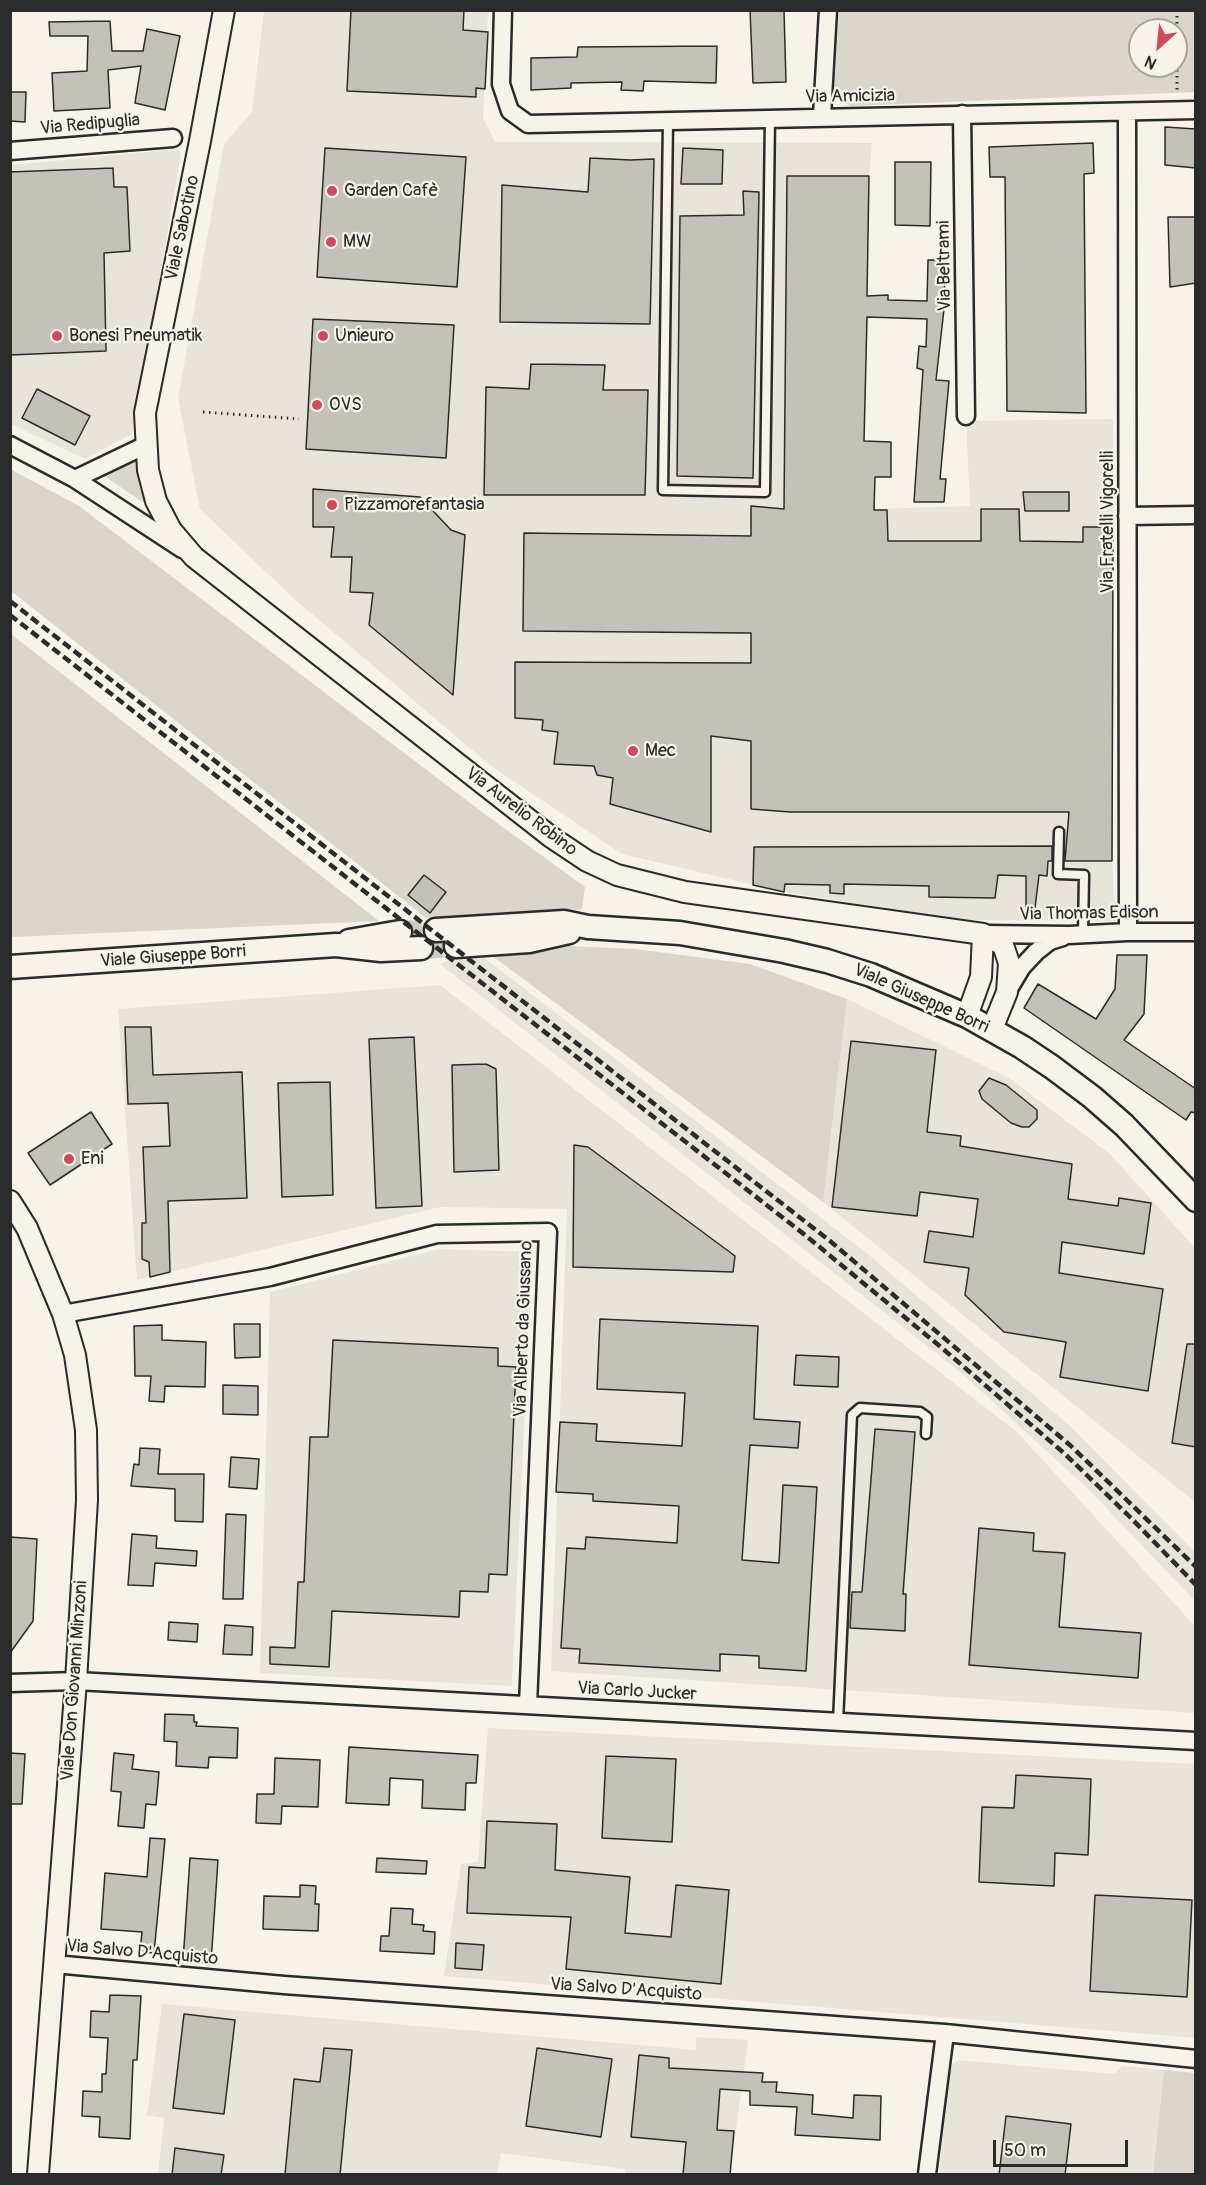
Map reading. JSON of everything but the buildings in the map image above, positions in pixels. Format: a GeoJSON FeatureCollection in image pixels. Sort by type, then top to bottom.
{"type":"FeatureCollection","features":[{"type":"Feature","properties":{"kind":"main road","name":"Viale Giuseppe Borri"},"geometry":{"type":"LineString","coordinates":[[436,930],[564,922],[588,927],[693,935],[812,957],[885,980],[967,1016],[1022,1047],[1092,1097],[1142,1142],[1196,1200]]}},
{"type":"Feature","properties":{"kind":"main road","name":"Viale Giuseppe Borri"},"geometry":{"type":"LineString","coordinates":[[456,946],[539,939],[588,927]]}},
{"type":"Feature","properties":{"kind":"main road","name":"Viale Giuseppe Borri"},"geometry":{"type":"LineString","coordinates":[[10,967],[336,945],[400,932]]}},
{"type":"Feature","properties":{"kind":"main road","name":"Viale Giuseppe Borri"},"geometry":{"type":"LineString","coordinates":[[336,945],[381,950],[421,948]]}},
{"type":"Feature","properties":{"kind":"street","name":"Viale Sabotino"},"geometry":{"type":"LineString","coordinates":[[146,445],[145,413],[224,10]]}},
{"type":"Feature","properties":{"kind":"street","name":"Via Amicizia"},"geometry":{"type":"LineString","coordinates":[[503,10],[501,84],[510,111],[528,124],[822,116],[1196,110]]}},
{"type":"Feature","properties":{"kind":"street"},"geometry":{"type":"LineString","coordinates":[[822,116],[828,10]]}},
{"type":"Feature","properties":{"kind":"street","name":"Via Fratelli Vigorelli"},"geometry":{"type":"LineString","coordinates":[[1127,112],[1128,932]]}},
{"type":"Feature","properties":{"kind":"street","name":"Via Beltrami"},"geometry":{"type":"LineString","coordinates":[[962,114],[966,416]]}},
{"type":"Feature","properties":{"kind":"street","name":"Via Redipuglia"},"geometry":{"type":"LineString","coordinates":[[10,151],[173,138]]}},
{"type":"Feature","properties":{"kind":"street","name":"Via Aurelio Robino"},"geometry":{"type":"LineString","coordinates":[[10,445],[75,479],[194,557],[551,837],[587,861],[617,875],[685,892],[983,934]]}},
{"type":"Feature","properties":{"kind":"street"},"geometry":{"type":"LineString","coordinates":[[75,479],[146,445]]}},
{"type":"Feature","properties":{"kind":"street","name":"Via Aurelio Robino"},"geometry":{"type":"LineString","coordinates":[[146,445],[148,470],[156,501],[171,530],[194,557]]}},
{"type":"Feature","properties":{"kind":"street"},"geometry":{"type":"LineString","coordinates":[[1127,516],[1196,515]]}},
{"type":"Feature","properties":{"kind":"street","name":"Via Thomas Edison"},"geometry":{"type":"LineString","coordinates":[[983,934],[1196,932]]}},
{"type":"Feature","properties":{"kind":"street"},"geometry":{"type":"LineString","coordinates":[[967,1016],[981,977],[983,934],[1003,945],[1009,963],[1007,992]]}},
{"type":"Feature","properties":{"kind":"street"},"geometry":{"type":"LineString","coordinates":[[992,1029],[1007,992],[1022,967],[1050,941],[1076,934]]}},
{"type":"Feature","properties":{"kind":"street","name":"Viale Don Giovanni Minzoni"},"geometry":{"type":"LineString","coordinates":[[10,1201],[27,1228],[63,1314],[75,1355],[86,1430],[87,1500],[76,1681],[38,2175]]}},
{"type":"Feature","properties":{"kind":"street","name":"Via Alberto da Giussano"},"geometry":{"type":"LineString","coordinates":[[63,1314],[270,1277],[437,1234],[548,1232],[528,1705]]}},
{"type":"Feature","properties":{"kind":"street","name":"Via Carlo Jucker"},"geometry":{"type":"LineString","coordinates":[[10,1683],[76,1681],[1196,1741]]}},
{"type":"Feature","properties":{"kind":"street","name":"Via Salvo D'Acquisto"},"geometry":{"type":"LineString","coordinates":[[54,1964],[284,1985],[945,2033],[1196,2059]]}},
{"type":"Feature","properties":{"kind":"street"},"geometry":{"type":"LineString","coordinates":[[927,2175],[945,2033]]}},
{"type":"Feature","properties":{"kind":"lane"},"geometry":{"type":"LineString","coordinates":[[669,120],[663,490],[765,492],[770,118]]}},
{"type":"Feature","properties":{"kind":"lane"},"geometry":{"type":"LineString","coordinates":[[1059,832],[1059,874],[1084,875],[1076,934]]}},
{"type":"Feature","properties":{"kind":"lane"},"geometry":{"type":"LineString","coordinates":[[838,1722],[852,1415],[860,1408],[920,1412],[927,1417],[926,1434]]}},
{"type":"Feature","properties":{"kind":"path"},"geometry":{"type":"LineString","coordinates":[[1177,10],[1177,111]]}},
{"type":"Feature","properties":{"kind":"path"},"geometry":{"type":"LineString","coordinates":[[203,412],[299,419]]}},
{"type":"Feature","properties":{"kind":"shaded area"},"geometry":{"type":"Polygon","coordinates":[[[264,11],[488,11],[483,118],[495,142],[872,143],[869,177],[863,496],[874,509],[970,506],[966,421],[1113,419],[1112,861],[1116,921],[963,920],[784,892],[622,854],[491,766],[291,596],[200,509],[178,398],[224,144],[252,112],[264,11]]]}},
{"type":"Feature","properties":{"kind":"shaded area"},"geometry":{"type":"Polygon","coordinates":[[[839,11],[1195,11],[1195,92],[850,106],[840,100],[834,92],[839,11]]]}},
{"type":"Feature","properties":{"kind":"shaded area"},"geometry":{"type":"Polygon","coordinates":[[[179,149],[181,155],[132,434],[85,459],[11,424],[11,165],[179,149]]]}},
{"type":"Feature","properties":{"kind":"shaded area"},"geometry":{"type":"Polygon","coordinates":[[[141,455],[154,510],[103,475],[141,455]]]}},
{"type":"Feature","properties":{"kind":"shaded area"},"geometry":{"type":"Polygon","coordinates":[[[10,469],[79,506],[482,812],[585,887],[582,909],[426,918],[11,591],[10,469]]]}},
{"type":"Feature","properties":{"kind":"shaded area"},"geometry":{"type":"Polygon","coordinates":[[[11,634],[379,921],[11,937],[11,634]]]}},
{"type":"Feature","properties":{"kind":"shaded area"},"geometry":{"type":"Polygon","coordinates":[[[547,945],[635,949],[750,964],[847,999],[823,1202],[487,952],[547,945]]]}},
{"type":"Feature","properties":{"kind":"shaded area"},"geometry":{"type":"Polygon","coordinates":[[[473,949],[864,1251],[1069,1425],[1195,1552],[1195,1601],[1087,1488],[959,1371],[440,964],[473,949]]]}},
{"type":"Feature","properties":{"kind":"shaded area"},"geometry":{"type":"Polygon","coordinates":[[[440,985],[1017,1432],[1195,1626],[1195,1713],[551,1671],[567,1209],[440,1207],[137,1280],[118,1009],[440,985]]]}},
{"type":"Feature","properties":{"kind":"shaded area"},"geometry":{"type":"Polygon","coordinates":[[[847,999],[1009,1078],[1110,1154],[1195,1248],[1195,1502],[823,1202],[847,999]]]}},
{"type":"Feature","properties":{"kind":"shaded area"},"geometry":{"type":"Polygon","coordinates":[[[439,1249],[532,1252],[512,1686],[260,1673],[270,1292],[439,1249]]]}},
{"type":"Feature","properties":{"kind":"shaded area"},"geometry":{"type":"Polygon","coordinates":[[[488,1728],[1195,1764],[1195,2038],[444,1976],[461,1864],[478,1862],[488,1728]]]}},
{"type":"Feature","properties":{"kind":"shaded area"},"geometry":{"type":"Polygon","coordinates":[[[162,2004],[696,2050],[696,2037],[748,2040],[730,2174],[625,2174],[625,2169],[501,2153],[497,2174],[158,2174],[164,2118],[147,2115],[162,2004]]]}},
{"type":"Feature","properties":{"kind":"shaded area"},"geometry":{"type":"Polygon","coordinates":[[[958,2060],[1114,2074],[1122,2066],[1164,2070],[1153,2174],[939,2174],[950,2067],[958,2060]]]}},
{"type":"Feature","properties":{"kind":"shaded area"},"geometry":{"type":"Polygon","coordinates":[[[1164,2070],[1195,2073],[1195,2174],[1153,2174],[1164,2070]]]}},
{"type":"Feature","properties":{"kind":"tunnel"},"geometry":{"type":"LineString","coordinates":[[400,932],[436,930]]}},
{"type":"Feature","properties":{"kind":"tunnel"},"geometry":{"type":"LineString","coordinates":[[421,948],[456,946]]}},
{"type":"Feature","properties":{"kind":"railway"},"geometry":{"type":"LineString","coordinates":[[10,601],[830,1241],[1071,1446],[1196,1567]]}},
{"type":"Feature","properties":{"kind":"railway"},"geometry":{"type":"LineString","coordinates":[[10,615],[805,1235],[942,1348],[1065,1454],[1196,1585]]}},
{"type":"Feature","properties":{"kind":"place","name":"Garden Cafè"},"geometry":{"type":"Point","coordinates":[332,191]}},
{"type":"Feature","properties":{"kind":"place","name":"MW"},"geometry":{"type":"Point","coordinates":[331,242]}},
{"type":"Feature","properties":{"kind":"place","name":"Bonesi Pneumatik"},"geometry":{"type":"Point","coordinates":[57,336]}},
{"type":"Feature","properties":{"kind":"place","name":"Unieuro"},"geometry":{"type":"Point","coordinates":[323,336]}},
{"type":"Feature","properties":{"kind":"place","name":"OVS"},"geometry":{"type":"Point","coordinates":[317,405]}},
{"type":"Feature","properties":{"kind":"place","name":"Pizzamorefantasia"},"geometry":{"type":"Point","coordinates":[332,505]}},
{"type":"Feature","properties":{"kind":"place","name":"Mec"},"geometry":{"type":"Point","coordinates":[633,751]}},
{"type":"Feature","properties":{"kind":"place","name":"Eni"},"geometry":{"type":"Point","coordinates":[69,1159]}}]}
